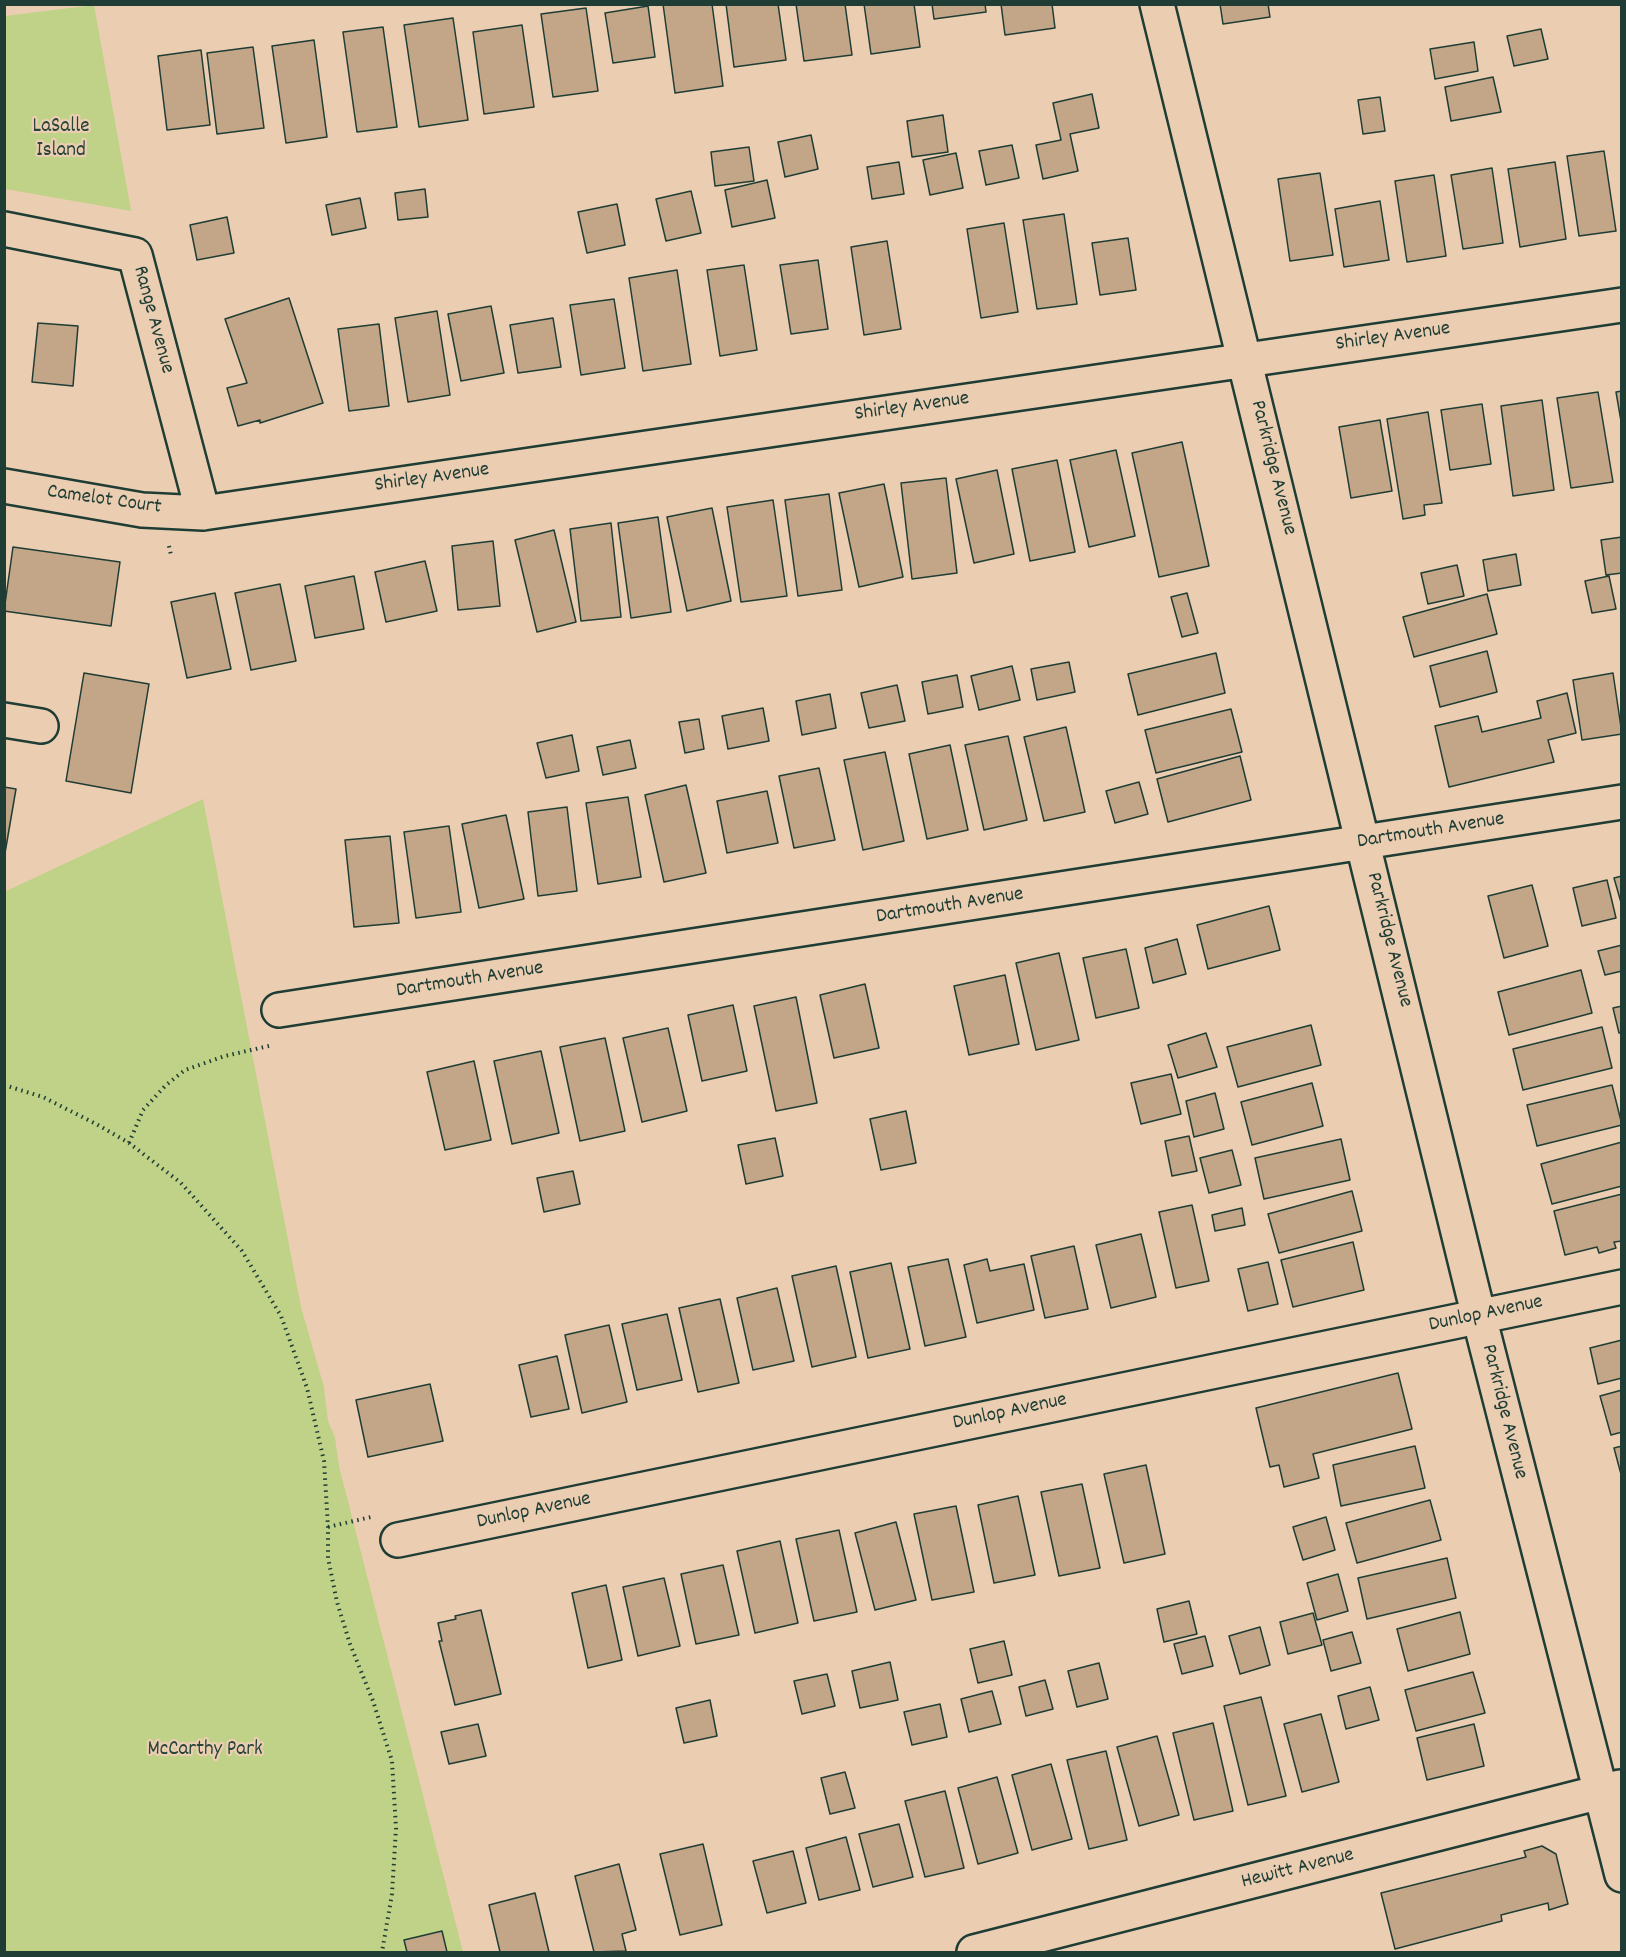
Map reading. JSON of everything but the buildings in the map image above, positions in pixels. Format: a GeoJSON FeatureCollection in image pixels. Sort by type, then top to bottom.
{"type":"FeatureCollection","features":[{"type":"Feature","properties":{"kind":"street","name":"Parkridge Avenue"},"geometry":{"type":"LineString","coordinates":[[1157,4],[1479,1316],[1611,1790],[1622,1875]]}},
{"type":"Feature","properties":{"kind":"street","name":"Range Avenue"},"geometry":{"type":"LineString","coordinates":[[4,229],[135,255],[203,513]]}},
{"type":"Feature","properties":{"kind":"street","name":"Shirley Avenue"},"geometry":{"type":"LineString","coordinates":[[203,513],[1622,305]]}},
{"type":"Feature","properties":{"kind":"street","name":"Camelot Court"},"geometry":{"type":"LineString","coordinates":[[4,486],[142,510],[203,513]]}},
{"type":"Feature","properties":{"kind":"street"},"geometry":{"type":"LineString","coordinates":[[4,720],[41,726]]}},
{"type":"Feature","properties":{"kind":"street","name":"Dartmouth Avenue"},"geometry":{"type":"LineString","coordinates":[[279,1010],[1622,802]]}},
{"type":"Feature","properties":{"kind":"street","name":"Dunlop Avenue"},"geometry":{"type":"LineString","coordinates":[[398,1540],[1622,1287]]}},
{"type":"Feature","properties":{"kind":"street","name":"Hewitt Avenue"},"geometry":{"type":"LineString","coordinates":[[974,1953],[1611,1790]]}},
{"type":"Feature","properties":{"kind":"path"},"geometry":{"type":"LineString","coordinates":[[129,1143],[143,1110],[166,1085],[185,1070],[225,1056],[275,1045]]}},
{"type":"Feature","properties":{"kind":"path"},"geometry":{"type":"LineString","coordinates":[[4,1085],[43,1097],[129,1143],[181,1183],[242,1251],[281,1316],[308,1388],[324,1461],[328,1558],[337,1602],[392,1761],[396,1828],[393,1883],[382,1953]]}},
{"type":"Feature","properties":{"kind":"path"},"geometry":{"type":"LineString","coordinates":[[328,1527],[378,1515]]}},
{"type":"Feature","properties":{"kind":"green space","name":"LaSalle Island"},"geometry":{"type":"Polygon","coordinates":[[[94,5],[131,211],[5,189],[5,16],[94,5]]]}},
{"type":"Feature","properties":{"kind":"green space","name":"McCarthy Park"},"geometry":{"type":"Polygon","coordinates":[[[203,799],[301,1307],[324,1387],[328,1421],[335,1437],[339,1466],[463,1952],[5,1952],[4,892],[203,799]]]}}]}
